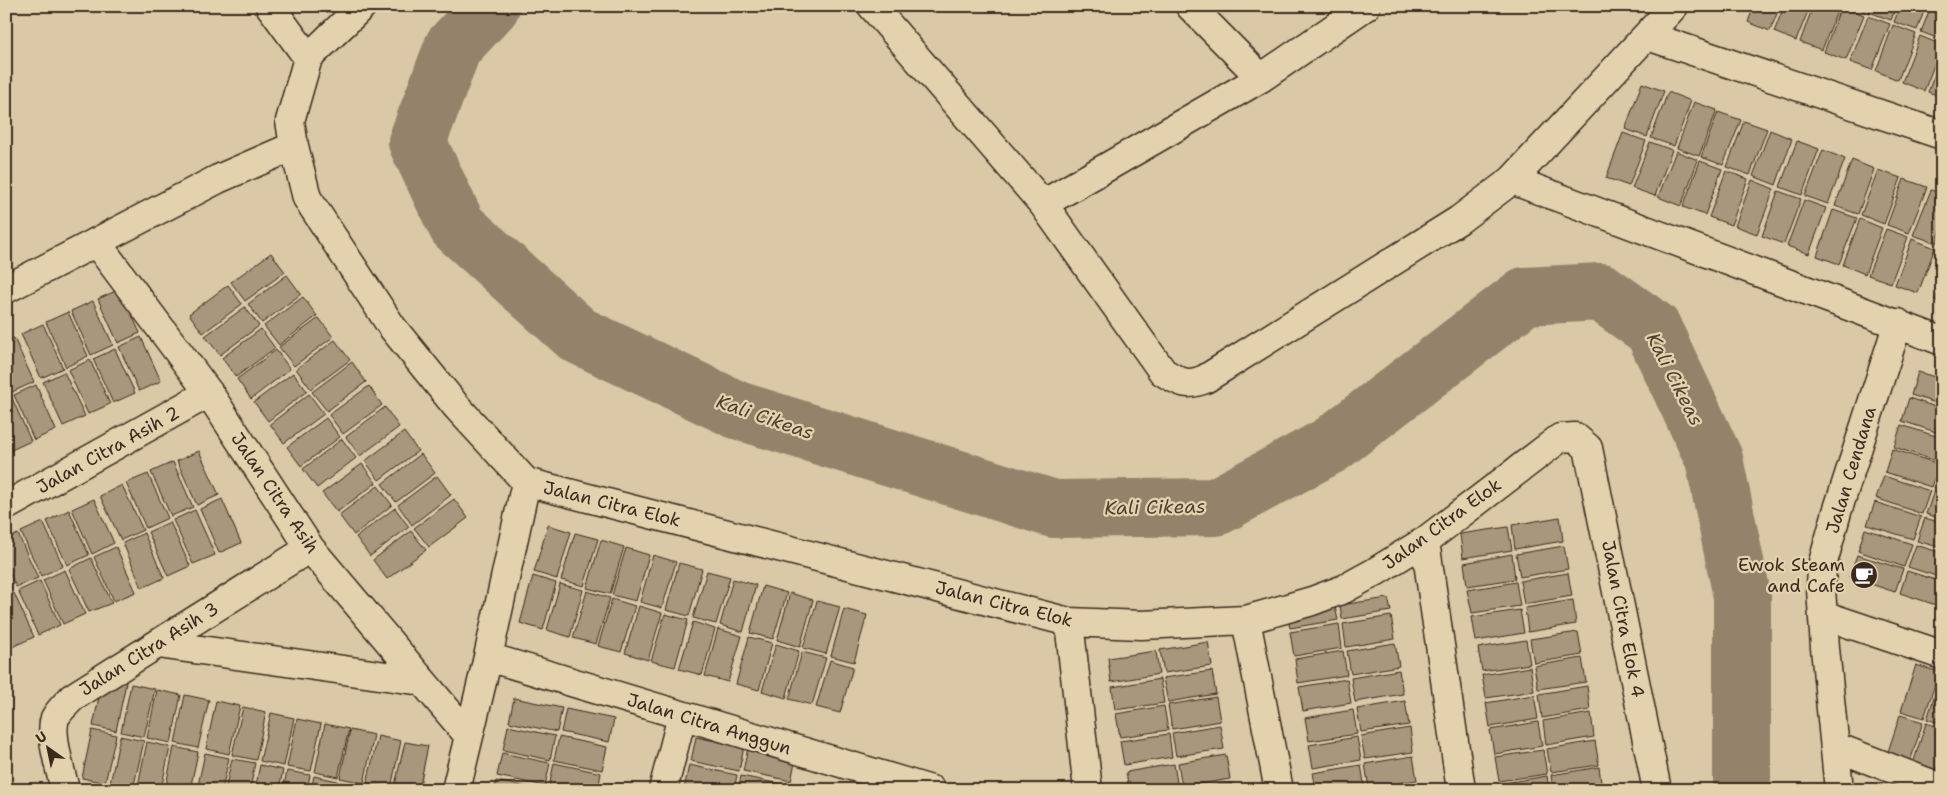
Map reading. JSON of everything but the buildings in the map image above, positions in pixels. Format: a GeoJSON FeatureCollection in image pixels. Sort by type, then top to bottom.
{"type":"FeatureCollection","features":[{"type":"Feature","properties":{"kind":"street"},"geometry":{"type":"LineString","coordinates":[[270,6],[308,58]]}},
{"type":"Feature","properties":{"kind":"street"},"geometry":{"type":"LineString","coordinates":[[362,6],[308,58],[290,120],[294,146],[307,198],[392,327],[456,406],[526,482],[488,657],[456,790]]}},
{"type":"Feature","properties":{"kind":"street"},"geometry":{"type":"LineString","coordinates":[[872,6],[1043,204],[1163,372],[1180,382],[1193,384],[1214,374],[1459,220],[1512,180],[1674,6]]}},
{"type":"Feature","properties":{"kind":"street"},"geometry":{"type":"LineString","coordinates":[[1190,6],[1261,78]]}},
{"type":"Feature","properties":{"kind":"street"},"geometry":{"type":"LineString","coordinates":[[1043,204],[1261,78],[1366,6]]}},
{"type":"Feature","properties":{"kind":"street"},"geometry":{"type":"LineString","coordinates":[[1648,36],[1942,135]]}},
{"type":"Feature","properties":{"kind":"street"},"geometry":{"type":"LineString","coordinates":[[6,289],[218,179],[294,146]]}},
{"type":"Feature","properties":{"kind":"street"},"geometry":{"type":"LineString","coordinates":[[1512,180],[1942,341]]}},
{"type":"Feature","properties":{"kind":"street","name":"Jalan Citra Asih"},"geometry":{"type":"LineString","coordinates":[[96,242],[209,393],[310,548],[468,735]]}},
{"type":"Feature","properties":{"kind":"street","name":"Jalan Cendana"},"geometry":{"type":"LineString","coordinates":[[1839,790],[1825,648],[1821,589],[1822,566],[1837,512],[1898,324]]}},
{"type":"Feature","properties":{"kind":"street","name":"Jalan Citra Asih 2"},"geometry":{"type":"LineString","coordinates":[[6,506],[209,393]]}},
{"type":"Feature","properties":{"kind":"street","name":"Jalan Citra Elok"},"geometry":{"type":"LineString","coordinates":[[526,482],[1069,622],[1141,626],[1246,620],[1312,601],[1344,589],[1376,572],[1425,541],[1560,438],[1575,438],[1588,448]]}},
{"type":"Feature","properties":{"kind":"street","name":"Jalan Citra Elok 4"},"geometry":{"type":"LineString","coordinates":[[1588,448],[1657,790]]}},
{"type":"Feature","properties":{"kind":"street"},"geometry":{"type":"LineString","coordinates":[[1425,541],[1461,790]]}},
{"type":"Feature","properties":{"kind":"street","name":"Jalan Citra Asih 3"},"geometry":{"type":"LineString","coordinates":[[65,790],[53,732],[55,718],[63,706],[73,697],[310,548]]}},
{"type":"Feature","properties":{"kind":"street"},"geometry":{"type":"LineString","coordinates":[[1823,615],[1942,655]]}},
{"type":"Feature","properties":{"kind":"street"},"geometry":{"type":"LineString","coordinates":[[1246,620],[1279,790]]}},
{"type":"Feature","properties":{"kind":"street"},"geometry":{"type":"LineString","coordinates":[[1069,622],[1088,790]]}},
{"type":"Feature","properties":{"kind":"street"},"geometry":{"type":"LineString","coordinates":[[158,644],[422,681]]}},
{"type":"Feature","properties":{"kind":"street","name":"Jalan Citra Anggun"},"geometry":{"type":"LineString","coordinates":[[488,657],[682,716],[852,779],[931,790]]}},
{"type":"Feature","properties":{"kind":"street"},"geometry":{"type":"LineString","coordinates":[[663,790],[682,716]]}},
{"type":"Feature","properties":{"kind":"street"},"geometry":{"type":"LineString","coordinates":[[1836,747],[1942,788]]}},
{"type":"Feature","properties":{"kind":"waterway","name":"Kali Cikeas"},"geometry":{"type":"LineString","coordinates":[[491,6],[453,47],[417,142],[457,226],[578,335],[737,410],[1054,509],[1216,507],[1331,445],[1525,296],[1601,292],[1653,329],[1714,459],[1742,596],[1742,790]]}},
{"type":"Feature","properties":{"kind":"place","name":"Ewok Steam and Cafe"},"geometry":{"type":"Point","coordinates":[1864,575]}}]}
